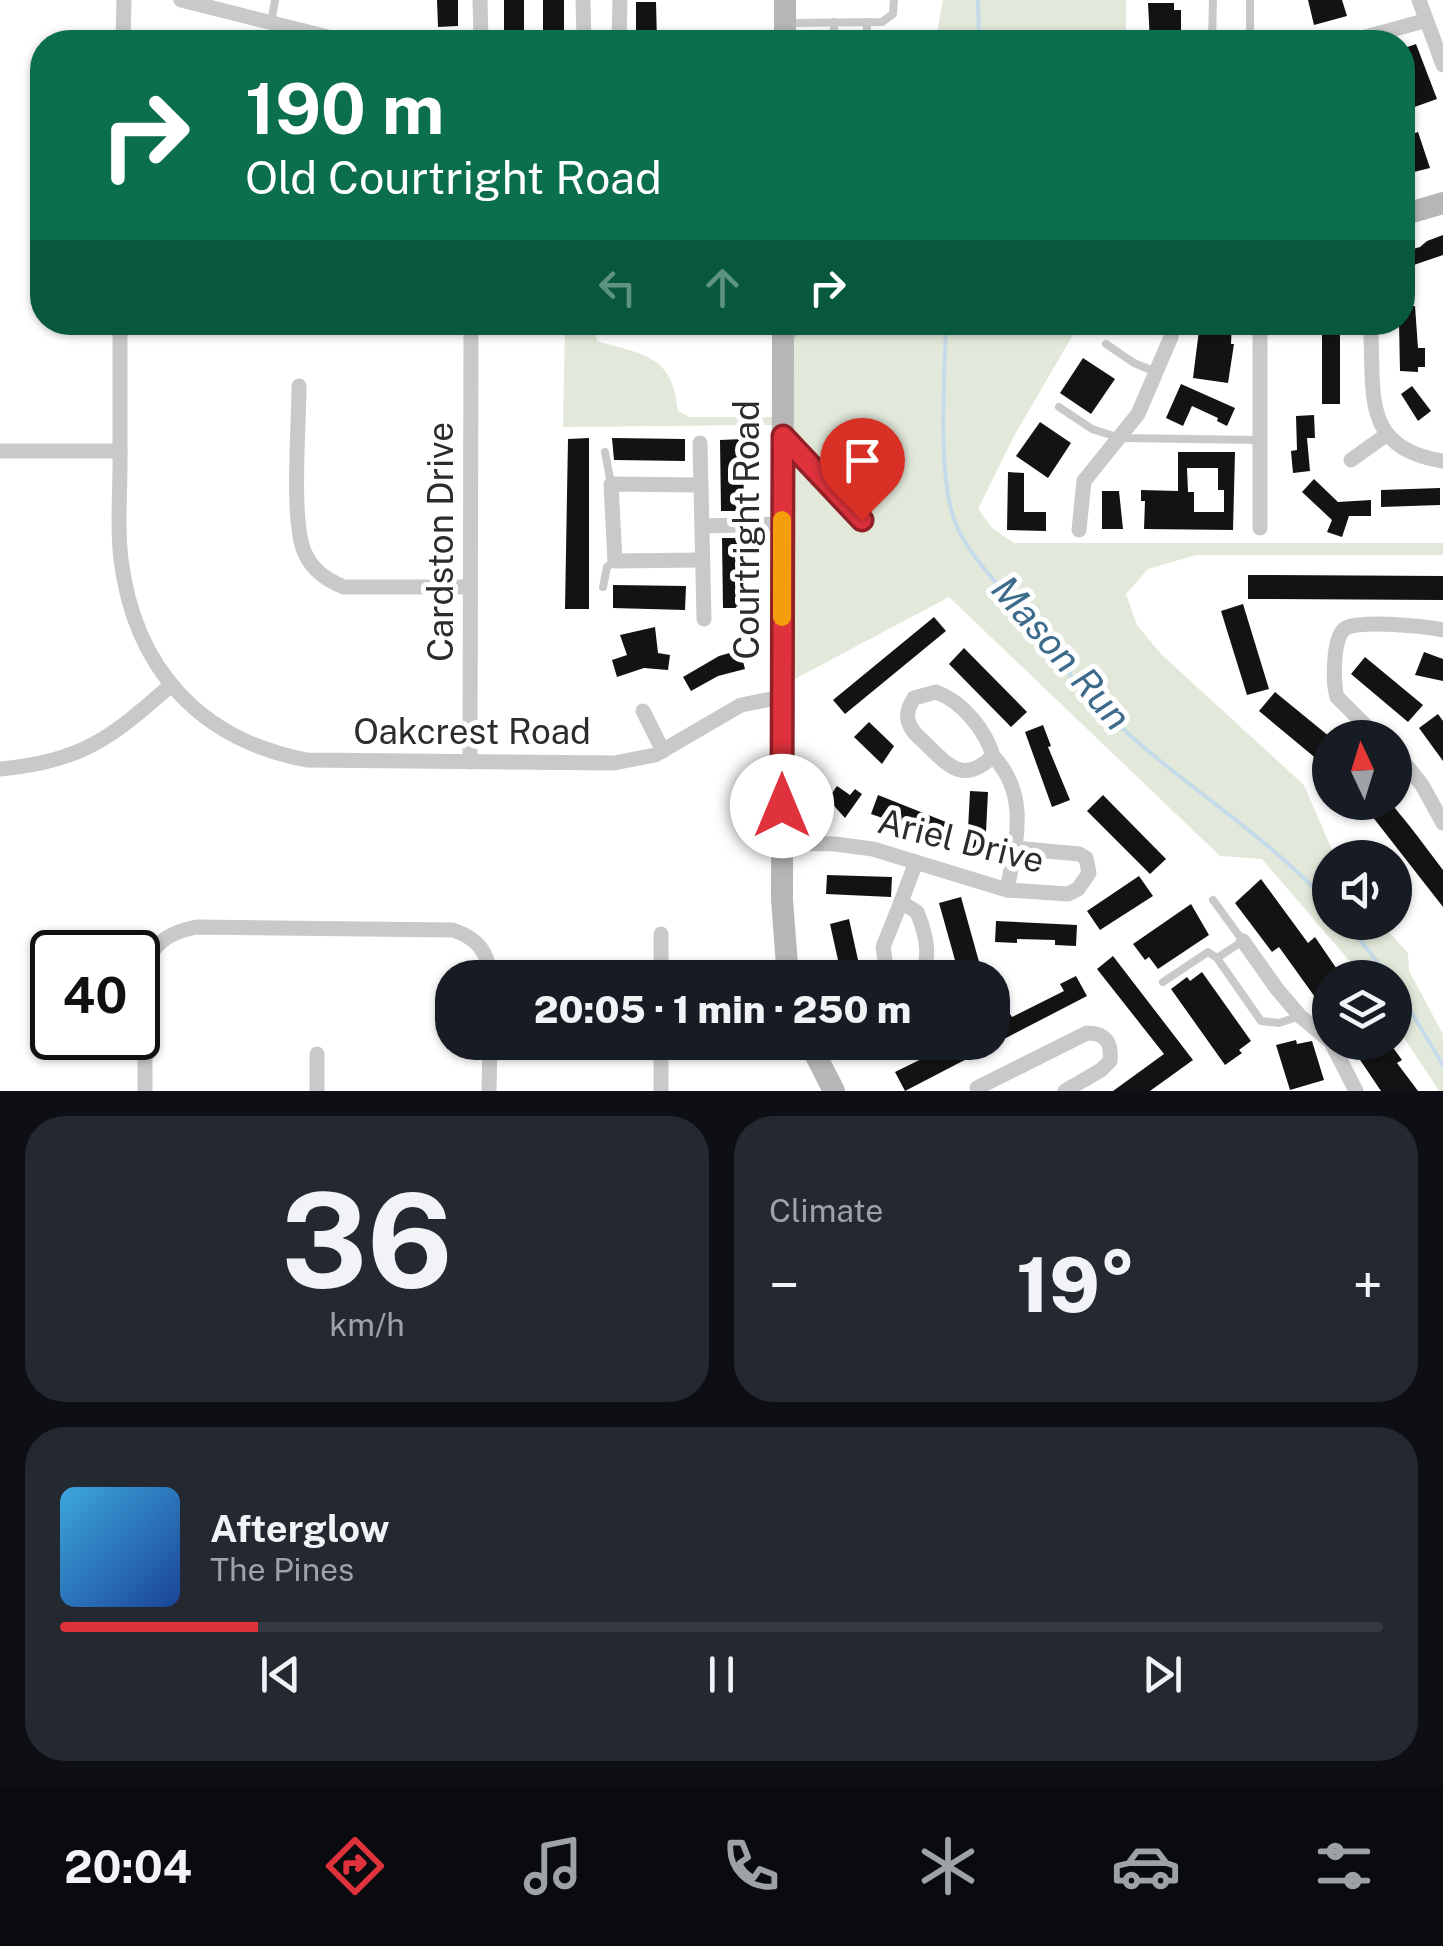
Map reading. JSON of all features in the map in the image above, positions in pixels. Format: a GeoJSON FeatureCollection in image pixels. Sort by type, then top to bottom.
{"type":"FeatureCollection","features":[{"type":"Feature","properties":{"kind":"street"},"geometry":{"type":"LineString","coordinates":[[123,30],[124,0]]}},
{"type":"Feature","properties":{"kind":"street"},"geometry":{"type":"LineString","coordinates":[[181,0],[299,30]]}},
{"type":"Feature","properties":{"kind":"street"},"geometry":{"type":"LineString","coordinates":[[480,0],[481,30]]}},
{"type":"Feature","properties":{"kind":"street"},"geometry":{"type":"LineString","coordinates":[[583,0],[584,30]]}},
{"type":"Feature","properties":{"kind":"street"},"geometry":{"type":"LineString","coordinates":[[620,0],[620,30]]}},
{"type":"Feature","properties":{"kind":"street"},"geometry":{"type":"LineString","coordinates":[[1418,0],[1443,64]]}},
{"type":"Feature","properties":{"kind":"street"},"geometry":{"type":"LineString","coordinates":[[1391,30],[1424,21]]}},
{"type":"Feature","properties":{"kind":"street"},"geometry":{"type":"LineString","coordinates":[[1415,212],[1443,203]]}},
{"type":"Feature","properties":{"kind":"street","name":"Oakcrest Road"},"geometry":{"type":"LineString","coordinates":[[120,335],[120,554],[134,624],[171,684],[221,730],[286,756],[332,762],[614,763],[634,761],[663,750],[741,705],[782,698]]}},
{"type":"Feature","properties":{"kind":"street","name":"Cardston Drive"},"geometry":{"type":"LineString","coordinates":[[470,762],[471,335]]}},
{"type":"Feature","properties":{"kind":"street","name":"Courtright Road"},"geometry":{"type":"LineString","coordinates":[[783,335],[782,923],[786,960]]}},
{"type":"Feature","properties":{"kind":"street"},"geometry":{"type":"LineString","coordinates":[[1079,530],[1084,481],[1138,414],[1169,335]]}},
{"type":"Feature","properties":{"kind":"street"},"geometry":{"type":"LineString","coordinates":[[1260,335],[1260,528]]}},
{"type":"Feature","properties":{"kind":"street"},"geometry":{"type":"LineString","coordinates":[[1370,335],[1372,398],[1386,435],[1406,451],[1443,461]]}},
{"type":"Feature","properties":{"kind":"street"},"geometry":{"type":"LineString","coordinates":[[299,386],[298,527],[304,552],[319,573],[334,583],[353,588],[470,587]]}},
{"type":"Feature","properties":{"kind":"street"},"geometry":{"type":"LineString","coordinates":[[1351,460],[1386,435]]}},
{"type":"Feature","properties":{"kind":"street"},"geometry":{"type":"LineString","coordinates":[[783,436],[862,520]]}},
{"type":"Feature","properties":{"kind":"street"},"geometry":{"type":"LineString","coordinates":[[700,443],[704,619]]}},
{"type":"Feature","properties":{"kind":"street"},"geometry":{"type":"LineString","coordinates":[[0,451],[120,451]]}},
{"type":"Feature","properties":{"kind":"street"},"geometry":{"type":"LineString","coordinates":[[700,485],[611,484],[615,560],[700,560]]}},
{"type":"Feature","properties":{"kind":"street"},"geometry":{"type":"LineString","coordinates":[[702,526],[782,524]]}},
{"type":"Feature","properties":{"kind":"street"},"geometry":{"type":"LineString","coordinates":[[1358,720],[1337,697],[1340,633],[1348,626],[1402,625],[1443,630]]}},
{"type":"Feature","properties":{"kind":"street"},"geometry":{"type":"LineString","coordinates":[[0,769],[66,759],[92,748],[171,684]]}},
{"type":"Feature","properties":{"kind":"street"},"geometry":{"type":"LineString","coordinates":[[993,756],[974,770],[950,767],[908,722],[908,709],[914,698],[924,693],[947,696],[988,736],[993,756],[1015,787],[1019,810],[1007,890]]}},
{"type":"Feature","properties":{"kind":"street"},"geometry":{"type":"LineString","coordinates":[[644,712],[663,750]]}},
{"type":"Feature","properties":{"kind":"street"},"geometry":{"type":"LineString","coordinates":[[1412,772],[1443,823]]}},
{"type":"Feature","properties":{"kind":"street","name":"Ariel Drive"},"geometry":{"type":"LineString","coordinates":[[782,843],[873,849],[1007,890],[1068,894],[1078,889],[1089,873],[1090,865],[1079,854],[1015,848]]}},
{"type":"Feature","properties":{"kind":"street"},"geometry":{"type":"LineString","coordinates":[[901,902],[918,912],[930,955],[919,972],[898,976],[887,972],[882,947],[916,862]]}},
{"type":"Feature","properties":{"kind":"street"},"geometry":{"type":"LineString","coordinates":[[145,1091],[145,972],[148,956],[175,931],[444,929],[466,934],[483,949],[486,960]]}},
{"type":"Feature","properties":{"kind":"street"},"geometry":{"type":"LineString","coordinates":[[661,934],[661,960]]}},
{"type":"Feature","properties":{"kind":"street"},"geometry":{"type":"LineString","coordinates":[[1243,941],[1312,1026]]}},
{"type":"Feature","properties":{"kind":"street"},"geometry":{"type":"LineString","coordinates":[[978,1089],[1088,1033],[1106,1038],[1111,1047],[1110,1061],[1066,1091]]}},
{"type":"Feature","properties":{"kind":"street"},"geometry":{"type":"LineString","coordinates":[[317,1054],[317,1091]]}},
{"type":"Feature","properties":{"kind":"street"},"geometry":{"type":"LineString","coordinates":[[490,1060],[490,1091]]}},
{"type":"Feature","properties":{"kind":"street"},"geometry":{"type":"LineString","coordinates":[[661,1060],[661,1091]]}},
{"type":"Feature","properties":{"kind":"street"},"geometry":{"type":"LineString","coordinates":[[818,1060],[834,1091]]}},
{"type":"Feature","properties":{"kind":"street"},"geometry":{"type":"LineString","coordinates":[[1340,1060],[1356,1091]]}},
{"type":"Feature","properties":{"kind":"lane"},"geometry":{"type":"LineString","coordinates":[[271,23],[275,0]]}},
{"type":"Feature","properties":{"kind":"lane"},"geometry":{"type":"LineString","coordinates":[[785,22],[889,20],[894,0]]}},
{"type":"Feature","properties":{"kind":"lane"},"geometry":{"type":"LineString","coordinates":[[1212,30],[1213,0]]}},
{"type":"Feature","properties":{"kind":"lane"},"geometry":{"type":"LineString","coordinates":[[1250,0],[1250,30]]}},
{"type":"Feature","properties":{"kind":"lane"},"geometry":{"type":"LineString","coordinates":[[834,22],[834,30]]}},
{"type":"Feature","properties":{"kind":"lane"},"geometry":{"type":"LineString","coordinates":[[867,22],[867,30]]}},
{"type":"Feature","properties":{"kind":"lane"},"geometry":{"type":"LineString","coordinates":[[1106,344],[1156,372]]}},
{"type":"Feature","properties":{"kind":"lane"},"geometry":{"type":"LineString","coordinates":[[1060,406],[1092,429],[1120,438],[1261,440]]}},
{"type":"Feature","properties":{"kind":"lane"},"geometry":{"type":"LineString","coordinates":[[605,452],[611,484]]}},
{"type":"Feature","properties":{"kind":"lane"},"geometry":{"type":"LineString","coordinates":[[604,587],[607,567],[615,560]]}},
{"type":"Feature","properties":{"kind":"lane"},"geometry":{"type":"LineString","coordinates":[[1213,900],[1243,941],[1217,958]]}},
{"type":"Feature","properties":{"kind":"lane"},"geometry":{"type":"LineString","coordinates":[[1163,982],[1208,952],[1214,953],[1261,1021],[1279,1023],[1300,1016]]}},
{"type":"Feature","properties":{"kind":"green space"},"geometry":{"type":"Polygon","coordinates":[[[943,0],[1126,0],[1126,30],[937,30],[943,0]]]}},
{"type":"Feature","properties":{"kind":"green space"},"geometry":{"type":"Polygon","coordinates":[[[565,335],[596,335],[597,341],[653,360],[670,378],[678,411],[689,417],[772,417],[772,425],[563,427],[565,335]]]}},
{"type":"Feature","properties":{"kind":"green space"},"geometry":{"type":"Polygon","coordinates":[[[791,335],[1073,335],[1014,436],[978,509],[992,528],[1014,543],[1443,543],[1443,555],[1196,555],[1148,569],[1126,594],[1137,625],[1161,654],[1304,785],[1312,804],[1312,820],[1319,820],[1328,840],[1312,840],[1312,917],[1262,859],[1220,856],[949,597],[793,680],[792,465],[802,464],[866,530],[870,523],[803,450],[789,420],[791,335]]]}},
{"type":"Feature","properties":{"kind":"green space"},"geometry":{"type":"Polygon","coordinates":[[[1331,940],[1396,940],[1408,953],[1408,960],[1348,960],[1331,940]]]}},
{"type":"Feature","properties":{"kind":"green space"},"geometry":{"type":"Polygon","coordinates":[[[1412,977],[1443,1034],[1443,1091],[1439,1091],[1412,1050],[1412,977]]]}},
{"type":"Feature","properties":{"kind":"building"},"geometry":{"type":"Polygon","coordinates":[[[437,0],[458,0],[458,26],[438,27],[437,0]]]}},
{"type":"Feature","properties":{"kind":"building"},"geometry":{"type":"Polygon","coordinates":[[[504,0],[524,0],[524,30],[504,30],[504,0]]]}},
{"type":"Feature","properties":{"kind":"building"},"geometry":{"type":"Polygon","coordinates":[[[543,0],[564,0],[564,30],[543,30],[543,0]]]}},
{"type":"Feature","properties":{"kind":"building"},"geometry":{"type":"Polygon","coordinates":[[[1308,0],[1342,0],[1347,16],[1314,25],[1308,0]]]}},
{"type":"Feature","properties":{"kind":"building"},"geometry":{"type":"Polygon","coordinates":[[[636,2],[656,2],[657,30],[636,30],[636,2]]]}},
{"type":"Feature","properties":{"kind":"building"},"geometry":{"type":"Polygon","coordinates":[[[1148,3],[1174,3],[1174,10],[1181,10],[1181,30],[1149,30],[1148,3]]]}},
{"type":"Feature","properties":{"kind":"building"},"geometry":{"type":"Polygon","coordinates":[[[1415,44],[1437,99],[1415,107],[1415,44]]]}},
{"type":"Feature","properties":{"kind":"building"},"geometry":{"type":"Polygon","coordinates":[[[1418,132],[1430,168],[1415,172],[1418,132]]]}},
{"type":"Feature","properties":{"kind":"building"},"geometry":{"type":"Polygon","coordinates":[[[1443,235],[1443,255],[1415,265],[1415,248],[1443,235]]]}},
{"type":"Feature","properties":{"kind":"building"},"geometry":{"type":"Polygon","coordinates":[[[1415,306],[1418,348],[1425,348],[1425,367],[1418,367],[1418,372],[1400,371],[1399,335],[1415,335],[1415,306]]]}},
{"type":"Feature","properties":{"kind":"building"},"geometry":{"type":"Polygon","coordinates":[[[1198,335],[1231,335],[1234,344],[1228,383],[1193,378],[1198,335]]]}},
{"type":"Feature","properties":{"kind":"building"},"geometry":{"type":"Polygon","coordinates":[[[1322,335],[1340,335],[1340,404],[1322,404],[1322,335]]]}},
{"type":"Feature","properties":{"kind":"building"},"geometry":{"type":"Polygon","coordinates":[[[1083,358],[1115,379],[1091,414],[1060,393],[1083,358]]]}},
{"type":"Feature","properties":{"kind":"building"},"geometry":{"type":"Polygon","coordinates":[[[1181,384],[1235,408],[1227,426],[1192,406],[1183,426],[1166,418],[1181,384]]]}},
{"type":"Feature","properties":{"kind":"building"},"geometry":{"type":"Polygon","coordinates":[[[1412,386],[1431,411],[1418,421],[1401,394],[1412,386]]]}},
{"type":"Feature","properties":{"kind":"building"},"geometry":{"type":"Polygon","coordinates":[[[1314,415],[1315,438],[1307,438],[1310,471],[1293,473],[1291,451],[1297,450],[1296,416],[1314,415]]]}},
{"type":"Feature","properties":{"kind":"building"},"geometry":{"type":"Polygon","coordinates":[[[1040,422],[1071,443],[1048,478],[1016,456],[1040,422]]]}},
{"type":"Feature","properties":{"kind":"building"},"geometry":{"type":"Polygon","coordinates":[[[589,438],[589,609],[565,609],[568,439],[589,438]]]}},
{"type":"Feature","properties":{"kind":"building"},"geometry":{"type":"Polygon","coordinates":[[[612,438],[685,439],[685,461],[614,460],[612,438]]]}},
{"type":"Feature","properties":{"kind":"building"},"geometry":{"type":"Polygon","coordinates":[[[743,439],[744,511],[721,511],[720,440],[743,439]]]}},
{"type":"Feature","properties":{"kind":"building"},"geometry":{"type":"Polygon","coordinates":[[[1178,452],[1235,452],[1233,530],[1144,529],[1145,501],[1141,501],[1141,490],[1178,491],[1178,452]],[[1187,468],[1188,492],[1194,492],[1194,512],[1224,512],[1218,468],[1187,468]]]}},
{"type":"Feature","properties":{"kind":"building"},"geometry":{"type":"Polygon","coordinates":[[[1008,472],[1024,473],[1024,512],[1046,512],[1046,531],[1007,530],[1008,472]]]}},
{"type":"Feature","properties":{"kind":"building"},"geometry":{"type":"Polygon","coordinates":[[[1314,479],[1338,502],[1371,500],[1371,516],[1349,516],[1342,537],[1327,532],[1332,520],[1302,492],[1314,479]]]}},
{"type":"Feature","properties":{"kind":"building"},"geometry":{"type":"Polygon","coordinates":[[[1440,488],[1440,505],[1381,507],[1381,490],[1440,488]]]}},
{"type":"Feature","properties":{"kind":"building"},"geometry":{"type":"Polygon","coordinates":[[[1102,491],[1119,491],[1123,529],[1102,529],[1102,491]]]}},
{"type":"Feature","properties":{"kind":"building"},"geometry":{"type":"Polygon","coordinates":[[[722,538],[744,538],[745,608],[723,608],[722,538]]]}},
{"type":"Feature","properties":{"kind":"building"},"geometry":{"type":"Polygon","coordinates":[[[1248,575],[1443,576],[1443,600],[1248,599],[1248,575]]]}},
{"type":"Feature","properties":{"kind":"building"},"geometry":{"type":"Polygon","coordinates":[[[613,585],[686,586],[685,610],[613,608],[613,585]]]}},
{"type":"Feature","properties":{"kind":"building"},"geometry":{"type":"Polygon","coordinates":[[[1243,604],[1269,689],[1247,695],[1221,611],[1243,604]]]}},
{"type":"Feature","properties":{"kind":"building"},"geometry":{"type":"Polygon","coordinates":[[[934,617],[946,631],[845,714],[833,700],[934,617]]]}},
{"type":"Feature","properties":{"kind":"building"},"geometry":{"type":"Polygon","coordinates":[[[655,627],[658,653],[670,655],[668,670],[644,668],[617,677],[612,660],[627,655],[620,635],[655,627]]]}},
{"type":"Feature","properties":{"kind":"building"},"geometry":{"type":"Polygon","coordinates":[[[964,648],[1027,712],[1011,727],[949,664],[964,648]]]}},
{"type":"Feature","properties":{"kind":"building"},"geometry":{"type":"Polygon","coordinates":[[[740,650],[745,669],[718,676],[691,691],[683,677],[719,656],[740,650]]]}},
{"type":"Feature","properties":{"kind":"building"},"geometry":{"type":"Polygon","coordinates":[[[1424,652],[1443,659],[1443,681],[1415,675],[1424,652]]]}},
{"type":"Feature","properties":{"kind":"building"},"geometry":{"type":"Polygon","coordinates":[[[1365,657],[1423,705],[1406,720],[1351,674],[1365,657]]]}},
{"type":"Feature","properties":{"kind":"building"},"geometry":{"type":"Polygon","coordinates":[[[1275,692],[1312,722],[1312,755],[1259,711],[1275,692]]]}},
{"type":"Feature","properties":{"kind":"building"},"geometry":{"type":"Polygon","coordinates":[[[1438,714],[1443,721],[1443,761],[1419,728],[1438,714]]]}},
{"type":"Feature","properties":{"kind":"building"},"geometry":{"type":"Polygon","coordinates":[[[869,722],[894,746],[882,764],[854,737],[869,722]]]}},
{"type":"Feature","properties":{"kind":"building"},"geometry":{"type":"Polygon","coordinates":[[[1043,725],[1070,800],[1052,807],[1025,732],[1043,725]]]}},
{"type":"Feature","properties":{"kind":"building"},"geometry":{"type":"Polygon","coordinates":[[[837,786],[850,795],[855,789],[862,794],[845,818],[828,799],[837,786]]]}},
{"type":"Feature","properties":{"kind":"building"},"geometry":{"type":"Polygon","coordinates":[[[970,791],[988,792],[985,851],[967,849],[970,791]]]}},
{"type":"Feature","properties":{"kind":"building"},"geometry":{"type":"Polygon","coordinates":[[[878,795],[951,824],[946,840],[871,814],[878,795]]]}},
{"type":"Feature","properties":{"kind":"building"},"geometry":{"type":"Polygon","coordinates":[[[1103,795],[1166,859],[1150,874],[1087,811],[1103,795]]]}},
{"type":"Feature","properties":{"kind":"building"},"geometry":{"type":"Polygon","coordinates":[[[1375,820],[1405,820],[1412,829],[1443,870],[1443,907],[1412,867],[1412,840],[1391,840],[1375,820]]]}},
{"type":"Feature","properties":{"kind":"building"},"geometry":{"type":"Polygon","coordinates":[[[827,875],[892,877],[891,897],[826,894],[827,875]]]}},
{"type":"Feature","properties":{"kind":"building"},"geometry":{"type":"Polygon","coordinates":[[[1139,876],[1153,896],[1100,930],[1087,911],[1139,876]]]}},
{"type":"Feature","properties":{"kind":"building"},"geometry":{"type":"Polygon","coordinates":[[[1261,879],[1308,943],[1317,940],[1331,960],[1312,960],[1312,993],[1279,947],[1272,952],[1235,903],[1261,879]]]}},
{"type":"Feature","properties":{"kind":"building"},"geometry":{"type":"Polygon","coordinates":[[[961,897],[978,960],[955,960],[939,903],[961,897]]]}},
{"type":"Feature","properties":{"kind":"building"},"geometry":{"type":"Polygon","coordinates":[[[1191,904],[1209,935],[1158,969],[1133,944],[1191,904]]]}},
{"type":"Feature","properties":{"kind":"building"},"geometry":{"type":"Polygon","coordinates":[[[849,919],[858,960],[838,960],[830,924],[849,919]]]}},
{"type":"Feature","properties":{"kind":"building"},"geometry":{"type":"Polygon","coordinates":[[[996,921],[1077,925],[1076,946],[1055,945],[1055,940],[995,942],[996,921]]]}},
{"type":"Feature","properties":{"kind":"building"},"geometry":{"type":"Polygon","coordinates":[[[1113,956],[1193,1060],[1150,1091],[1113,1091],[1164,1054],[1097,969],[1113,956]]]}},
{"type":"Feature","properties":{"kind":"building"},"geometry":{"type":"Polygon","coordinates":[[[1202,972],[1251,1041],[1225,1065],[1171,989],[1202,972]]]}},
{"type":"Feature","properties":{"kind":"building"},"geometry":{"type":"Polygon","coordinates":[[[1076,976],[1087,996],[1010,1036],[1010,1014],[1012,1017],[1064,991],[1060,984],[1076,976]]]}},
{"type":"Feature","properties":{"kind":"building"},"geometry":{"type":"Polygon","coordinates":[[[1312,1041],[1312,1060],[1318,1060],[1324,1080],[1290,1090],[1276,1045],[1312,1041]]]}},
{"type":"Feature","properties":{"kind":"building"},"geometry":{"type":"Polygon","coordinates":[[[919,1060],[965,1060],[905,1091],[895,1072],[919,1060]]]}},
{"type":"Feature","properties":{"kind":"building"},"geometry":{"type":"Polygon","coordinates":[[[1360,1060],[1402,1060],[1397,1063],[1418,1091],[1381,1091],[1360,1060]]]}},
{"type":"Feature","properties":{"kind":"waterway","name":"Mason Run"},"geometry":{"type":"LineString","coordinates":[[978,0],[979,30]]}},
{"type":"Feature","properties":{"kind":"waterway","name":"Mason Run"},"geometry":{"type":"LineString","coordinates":[[946,335],[946,483],[950,507],[968,547],[1096,704],[1312,886]]}},
{"type":"Feature","properties":{"kind":"waterway","name":"Mason Run"},"geometry":{"type":"LineString","coordinates":[[1360,940],[1376,960]]}},
{"type":"Feature","properties":{"kind":"waterway","name":"Mason Run"},"geometry":{"type":"LineString","coordinates":[[1412,1013],[1443,1065]]}},
{"type":"Feature","properties":{"kind":"slow traffic"},"geometry":{"type":"LineString","coordinates":[[782,520],[782,617]]}},
{"type":"Feature","properties":{"kind":"route"},"geometry":{"type":"LineString","coordinates":[[782,806],[783,436],[862,520]]}}]}
